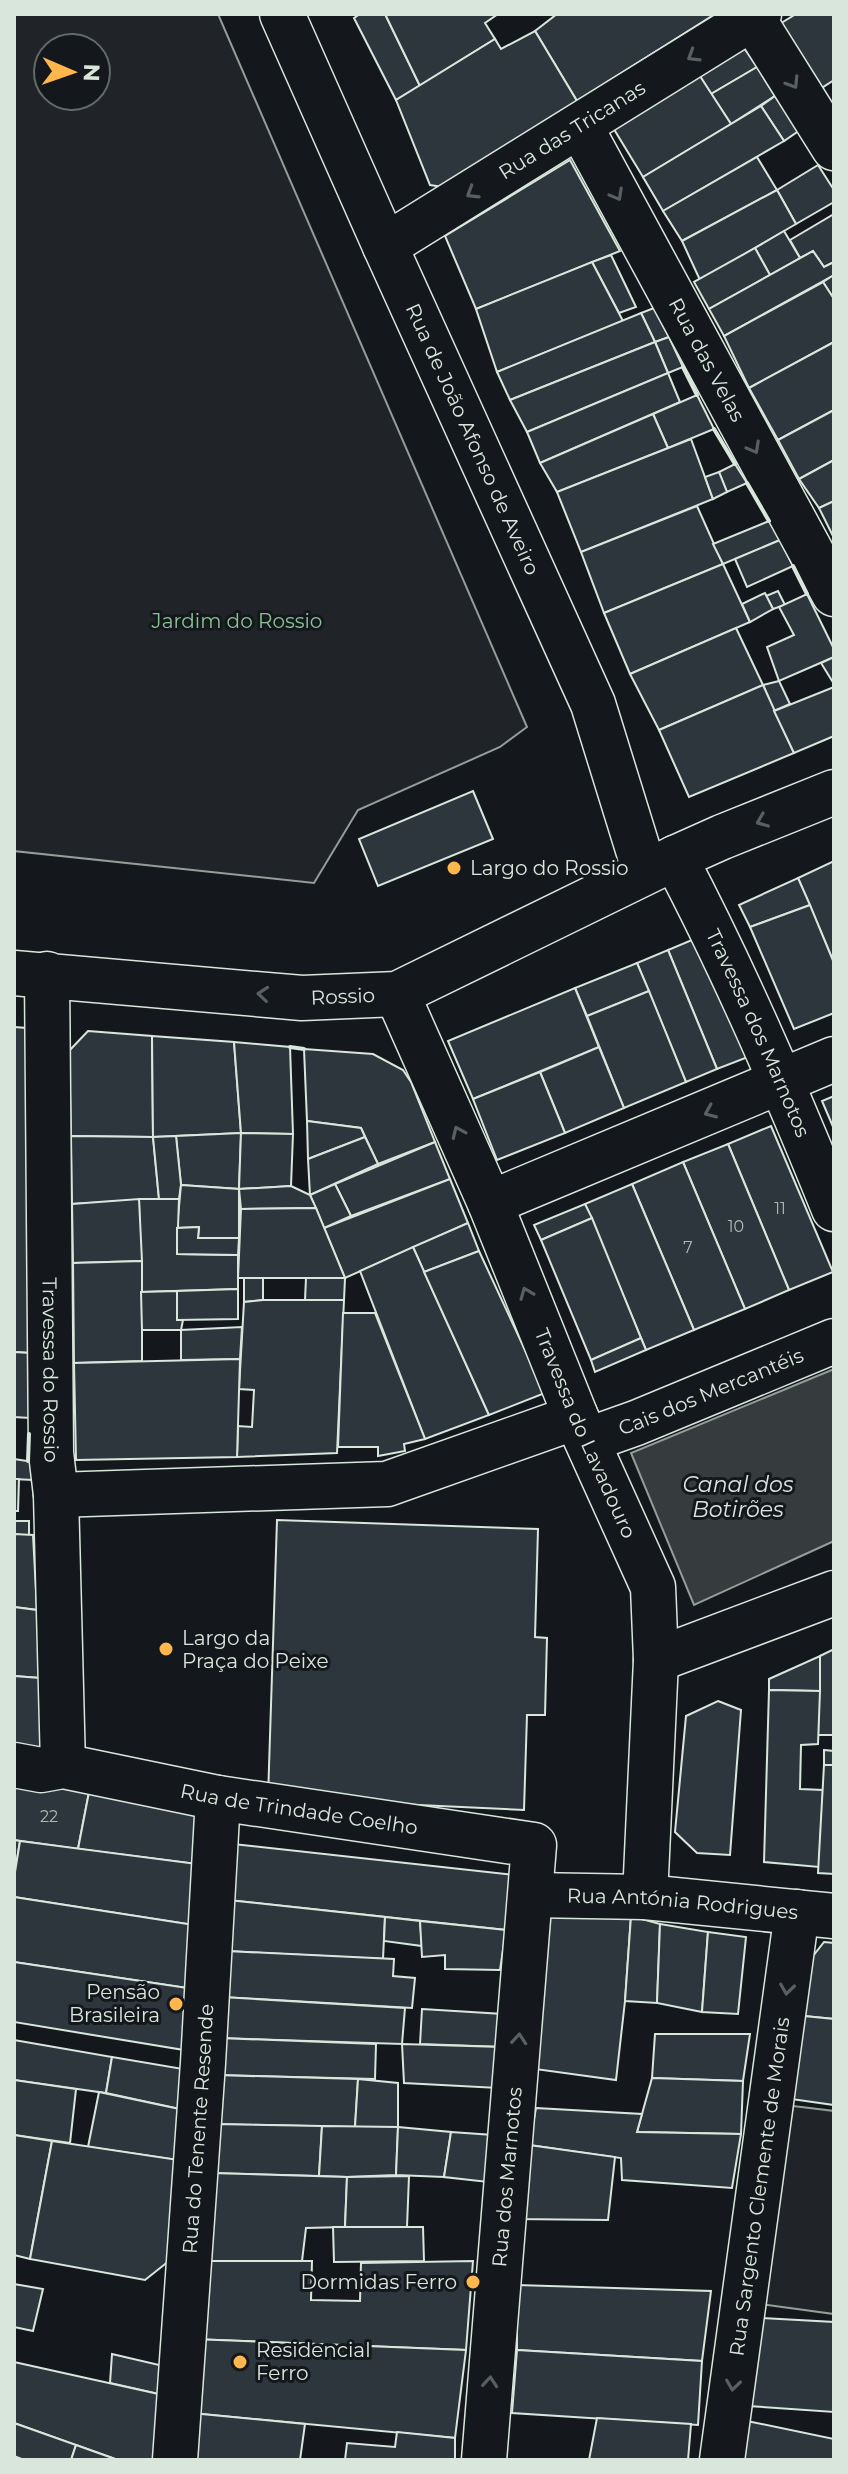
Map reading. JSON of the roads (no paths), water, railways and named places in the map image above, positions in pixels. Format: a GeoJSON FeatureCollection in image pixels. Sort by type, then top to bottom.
{"type":"FeatureCollection","features":[{"type":"Feature","properties":{"kind":"street","name":"Rua de João Afonso de Aveiro"},"geometry":{"type":"LineString","coordinates":[[282,14],[593,704],[660,865]]}},
{"type":"Feature","properties":{"kind":"street","name":"Rua das Tricanas"},"geometry":{"type":"LineString","coordinates":[[385,246],[754,15]]}},
{"type":"Feature","properties":{"kind":"street"},"geometry":{"type":"LineString","coordinates":[[754,15],[834,148]]}},
{"type":"Feature","properties":{"kind":"street","name":"Rua das Velas"},"geometry":{"type":"LineString","coordinates":[[580,126],[834,594]]}},
{"type":"Feature","properties":{"kind":"street","name":"Rossio"},"geometry":{"type":"LineString","coordinates":[[31,974],[302,998],[397,994],[660,865],[834,792]]}},
{"type":"Feature","properties":{"kind":"street","name":"Travessa dos Marnotos"},"geometry":{"type":"LineString","coordinates":[[660,865],[709,923],[782,1082],[834,1209]]}},
{"type":"Feature","properties":{"kind":"street","name":"Travessa do Rossio"},"geometry":{"type":"LineString","coordinates":[[31,974],[51,1453],[56,1495],[63,1766]]}},
{"type":"Feature","properties":{"kind":"street","name":"Travessa do Lavadouro"},"geometry":{"type":"LineString","coordinates":[[397,994],[490,1203],[582,1428],[653,1587],[656,1660],[645,1897]]}},
{"type":"Feature","properties":{"kind":"street"},"geometry":{"type":"LineString","coordinates":[[490,1203],[834,1059]]}},
{"type":"Feature","properties":{"kind":"street","name":"Cais dos Mercantéis"},"geometry":{"type":"LineString","coordinates":[[582,1428],[636,1423],[834,1341]]}},
{"type":"Feature","properties":{"kind":"street"},"geometry":{"type":"LineString","coordinates":[[56,1495],[387,1484],[582,1428]]}},
{"type":"Feature","properties":{"kind":"street"},"geometry":{"type":"LineString","coordinates":[[656,1660],[834,1593]]}},
{"type":"Feature","properties":{"kind":"street","name":"Rua de Trindade Coelho"},"geometry":{"type":"LineString","coordinates":[[14,1765],[41,1770],[63,1766],[218,1798],[534,1845],[531,1895]]}},
{"type":"Feature","properties":{"kind":"street","name":"Rua do Tenente Resende"},"geometry":{"type":"LineString","coordinates":[[175,2460],[218,1798]]}},
{"type":"Feature","properties":{"kind":"street","name":"Rua Antónia Rodrigues"},"geometry":{"type":"LineString","coordinates":[[531,1895],[645,1897],[816,1914]]}},
{"type":"Feature","properties":{"kind":"street","name":"Rua dos Marnotos"},"geometry":{"type":"LineString","coordinates":[[484,2460],[531,1895]]}},
{"type":"Feature","properties":{"kind":"street","name":"Rua Sargento Clemente de Morais"},"geometry":{"type":"LineString","coordinates":[[722,2460],[816,1914]]}},
{"type":"Feature","properties":{"kind":"water","name":"Canal dos Botirões"},"geometry":{"type":"Polygon","coordinates":[[[834,1369],[834,1541],[694,1605],[631,1453],[834,1369]]]}},
{"type":"Feature","properties":{"kind":"place","name":"Largo do Rossio"},"geometry":{"type":"Point","coordinates":[454,868]}},
{"type":"Feature","properties":{"kind":"place","name":"Largo da Praça do Peixe"},"geometry":{"type":"Point","coordinates":[166,1649]}},
{"type":"Feature","properties":{"kind":"place","name":"Pensão Brasileira"},"geometry":{"type":"Point","coordinates":[176,2004]}},
{"type":"Feature","properties":{"kind":"place","name":"Dormidas Ferro"},"geometry":{"type":"Point","coordinates":[473,2282]}},
{"type":"Feature","properties":{"kind":"place","name":"Residencial Ferro"},"geometry":{"type":"Point","coordinates":[240,2362]}},
{"type":"Feature","properties":{"kind":"park label","name":"Jardim do Rossio"},"geometry":{"type":"Point","coordinates":[237,621]}}]}
